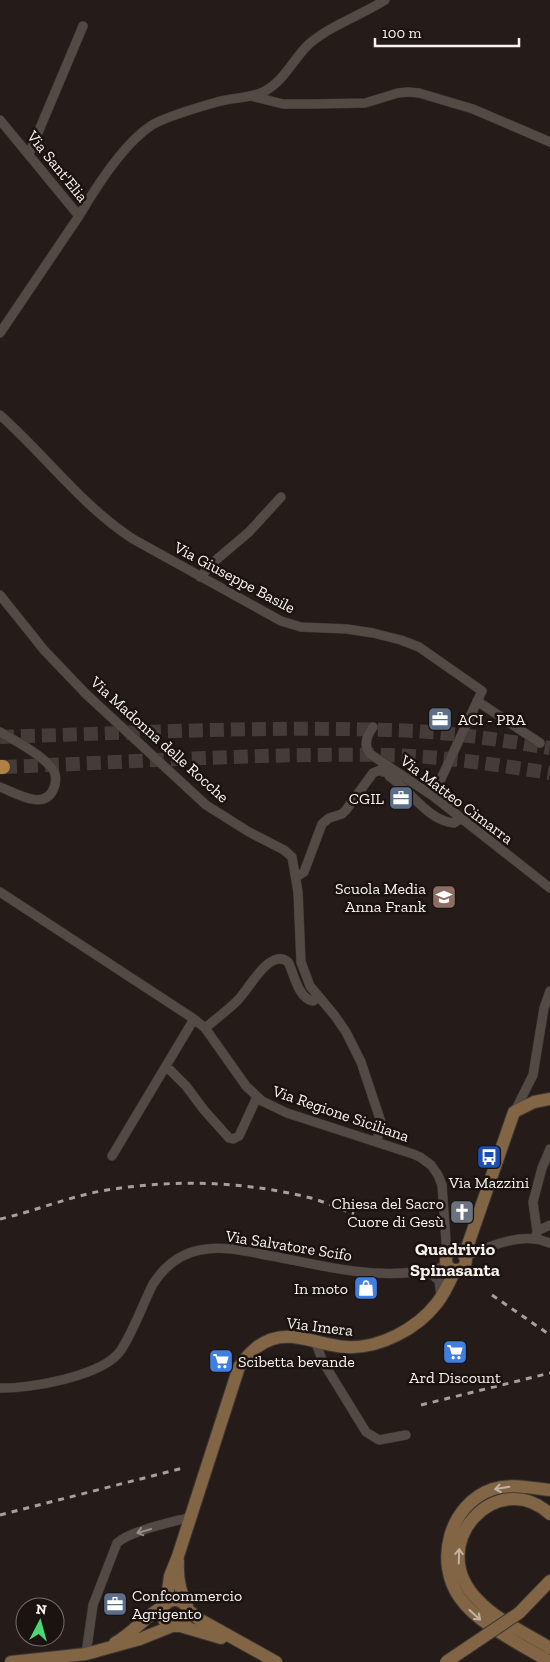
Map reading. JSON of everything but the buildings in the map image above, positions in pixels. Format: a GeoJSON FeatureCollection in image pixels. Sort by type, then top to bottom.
{"type":"FeatureCollection","features":[{"type":"Feature","properties":{"kind":"main road"},"geometry":{"type":"LineString","coordinates":[[514,1112],[534,1102],[550,1099]]}},
{"type":"Feature","properties":{"kind":"main road","name":"Via Imera"},"geometry":{"type":"LineString","coordinates":[[166,1605],[170,1576],[239,1367],[243,1360],[263,1343],[289,1336],[353,1348],[372,1345],[406,1330],[425,1315],[455,1284],[457,1260],[470,1237],[514,1112]]}},
{"type":"Feature","properties":{"kind":"main road"},"geometry":{"type":"LineString","coordinates":[[550,1490],[509,1486],[493,1489],[477,1498],[456,1522],[450,1536],[447,1565],[451,1583],[469,1609],[482,1620],[550,1662]]}},
{"type":"Feature","properties":{"kind":"main road"},"geometry":{"type":"LineString","coordinates":[[550,1514],[525,1500],[506,1500],[487,1506],[478,1513],[464,1530],[458,1551],[458,1564],[461,1575],[476,1598],[490,1612],[550,1648]]}},
{"type":"Feature","properties":{"kind":"main road"},"geometry":{"type":"LineString","coordinates":[[10,1662],[86,1654],[140,1640],[184,1622],[188,1615],[179,1584],[178,1556]]}},
{"type":"Feature","properties":{"kind":"main road"},"geometry":{"type":"LineString","coordinates":[[519,1613],[550,1581]]}},
{"type":"Feature","properties":{"kind":"main road"},"geometry":{"type":"LineString","coordinates":[[446,1662],[550,1592]]}},
{"type":"Feature","properties":{"kind":"main road"},"geometry":{"type":"LineString","coordinates":[[104,1648],[123,1638],[150,1615],[177,1600],[199,1619],[276,1662]]}},
{"type":"Feature","properties":{"kind":"main road"},"geometry":{"type":"LineString","coordinates":[[166,1605],[163,1612],[168,1623],[212,1635],[254,1650]]}},
{"type":"Feature","properties":{"kind":"street"},"geometry":{"type":"LineString","coordinates":[[79,216],[98,182],[150,126],[219,101],[265,92],[276,83],[309,44],[322,34],[385,0]]}},
{"type":"Feature","properties":{"kind":"street"},"geometry":{"type":"LineString","coordinates":[[30,154],[83,26]]}},
{"type":"Feature","properties":{"kind":"street"},"geometry":{"type":"LineString","coordinates":[[251,96],[283,104],[320,104],[365,103],[398,93],[419,93],[473,109],[550,142]]}},
{"type":"Feature","properties":{"kind":"street","name":"Via Sant'Elia"},"geometry":{"type":"LineString","coordinates":[[0,120],[30,154],[79,216],[0,333]]}},
{"type":"Feature","properties":{"kind":"street","name":"Via Giuseppe Basile"},"geometry":{"type":"LineString","coordinates":[[0,416],[93,508],[121,531],[200,577],[288,623],[301,627],[347,629],[373,633],[419,647],[482,691],[478,701]]}},
{"type":"Feature","properties":{"kind":"street"},"geometry":{"type":"LineString","coordinates":[[200,577],[216,560],[249,532],[281,498]]}},
{"type":"Feature","properties":{"kind":"street","name":"Via Madonna delle Rocche"},"geometry":{"type":"LineString","coordinates":[[0,595],[44,650],[86,694],[206,805],[249,832],[284,850],[292,857],[298,892],[301,962],[306,979],[346,1032],[361,1062],[381,1122],[377,1141]]}},
{"type":"Feature","properties":{"kind":"street"},"geometry":{"type":"LineString","coordinates":[[433,796],[478,701],[540,743]]}},
{"type":"Feature","properties":{"kind":"street","name":"Via Matteo Cimarra"},"geometry":{"type":"LineString","coordinates":[[373,726],[367,736],[366,749],[370,754],[433,796],[550,888]]}},
{"type":"Feature","properties":{"kind":"street"},"geometry":{"type":"LineString","coordinates":[[0,732],[39,757],[53,770],[56,784],[52,793],[38,799],[28,799],[0,787]]}},
{"type":"Feature","properties":{"kind":"street"},"geometry":{"type":"LineString","coordinates":[[296,876],[304,872],[320,828],[325,821],[346,810],[373,773],[380,770],[419,802],[424,810],[446,822],[454,823],[461,818]]}},
{"type":"Feature","properties":{"kind":"street","name":"Via Regione Siciliana"},"geometry":{"type":"LineString","coordinates":[[0,892],[194,1018],[205,1028],[246,1086],[258,1098],[288,1113],[377,1141],[420,1157],[436,1170],[442,1185],[447,1237],[457,1260]]}},
{"type":"Feature","properties":{"kind":"street"},"geometry":{"type":"LineString","coordinates":[[205,1028],[239,1000],[254,979],[270,962],[276,959],[282,958],[288,962],[298,987],[306,999],[312,1000],[319,997]]}},
{"type":"Feature","properties":{"kind":"street"},"geometry":{"type":"LineString","coordinates":[[514,1112],[534,1075],[544,1008],[550,991]]}},
{"type":"Feature","properties":{"kind":"street"},"geometry":{"type":"LineString","coordinates":[[112,1156],[194,1018]]}},
{"type":"Feature","properties":{"kind":"street"},"geometry":{"type":"LineString","coordinates":[[166,1066],[186,1086],[226,1137],[233,1139],[239,1136],[258,1098]]}},
{"type":"Feature","properties":{"kind":"street"},"geometry":{"type":"LineString","coordinates":[[536,1235],[533,1202],[542,1168],[550,1149]]}},
{"type":"Feature","properties":{"kind":"street"},"geometry":{"type":"LineString","coordinates":[[457,1260],[485,1248],[536,1235],[550,1225]]}},
{"type":"Feature","properties":{"kind":"street"},"geometry":{"type":"LineString","coordinates":[[536,1235],[550,1243]]}},
{"type":"Feature","properties":{"kind":"street","name":"Via Salvatore Scifo"},"geometry":{"type":"LineString","coordinates":[[0,1388],[17,1389],[39,1386],[83,1374],[108,1361],[120,1350],[153,1284],[167,1265],[198,1250],[212,1248],[233,1249],[340,1269],[394,1274],[428,1272],[457,1260]]}},
{"type":"Feature","properties":{"kind":"street"},"geometry":{"type":"LineString","coordinates":[[428,1272],[437,1277],[441,1285],[441,1298]]}},
{"type":"Feature","properties":{"kind":"street"},"geometry":{"type":"LineString","coordinates":[[315,1341],[323,1362],[366,1432],[378,1440],[406,1435]]}},
{"type":"Feature","properties":{"kind":"street"},"geometry":{"type":"LineString","coordinates":[[86,1654],[93,1605],[117,1543],[132,1534],[191,1517]]}},
{"type":"Feature","properties":{"kind":"tunnel"},"geometry":{"type":"LineString","coordinates":[[0,737],[194,730],[340,729],[449,734],[550,748]]}},
{"type":"Feature","properties":{"kind":"tunnel"},"geometry":{"type":"LineString","coordinates":[[3,767],[244,757],[388,755],[449,759],[550,773]]}},
{"type":"Feature","properties":{"kind":"railway"},"geometry":{"type":"LineString","coordinates":[[0,1219],[107,1190],[133,1186],[184,1183],[235,1185],[285,1192],[316,1200],[354,1214]]}},
{"type":"Feature","properties":{"kind":"railway"},"geometry":{"type":"LineString","coordinates":[[492,1295],[550,1335]]}},
{"type":"Feature","properties":{"kind":"railway"},"geometry":{"type":"LineString","coordinates":[[421,1405],[550,1373]]}},
{"type":"Feature","properties":{"kind":"railway"},"geometry":{"type":"LineString","coordinates":[[0,1515],[183,1468]]}},
{"type":"Feature","properties":{"kind":"place","name":"ACI - PRA"},"geometry":{"type":"Point","coordinates":[440,719]}},
{"type":"Feature","properties":{"kind":"place","name":"CGIL"},"geometry":{"type":"Point","coordinates":[401,798]}},
{"type":"Feature","properties":{"kind":"place","name":"Scuola Media Anna Frank"},"geometry":{"type":"Point","coordinates":[444,897]}},
{"type":"Feature","properties":{"kind":"place","name":"Via Mazzini"},"geometry":{"type":"Point","coordinates":[489,1157]}},
{"type":"Feature","properties":{"kind":"place","name":"Chiesa del Sacro Cuore di Gesù"},"geometry":{"type":"Point","coordinates":[462,1212]}},
{"type":"Feature","properties":{"kind":"place","name":"In moto"},"geometry":{"type":"Point","coordinates":[366,1288]}},
{"type":"Feature","properties":{"kind":"place","name":"Ard Discount"},"geometry":{"type":"Point","coordinates":[455,1352]}},
{"type":"Feature","properties":{"kind":"place","name":"Scibetta bevande"},"geometry":{"type":"Point","coordinates":[221,1361]}},
{"type":"Feature","properties":{"kind":"place","name":"Confcommercio Agrigento"},"geometry":{"type":"Point","coordinates":[115,1604]}},
{"type":"Feature","properties":{"kind":"district","name":"Quadrivio Spinasanta"},"geometry":{"type":"Point","coordinates":[455,1259]}}]}
